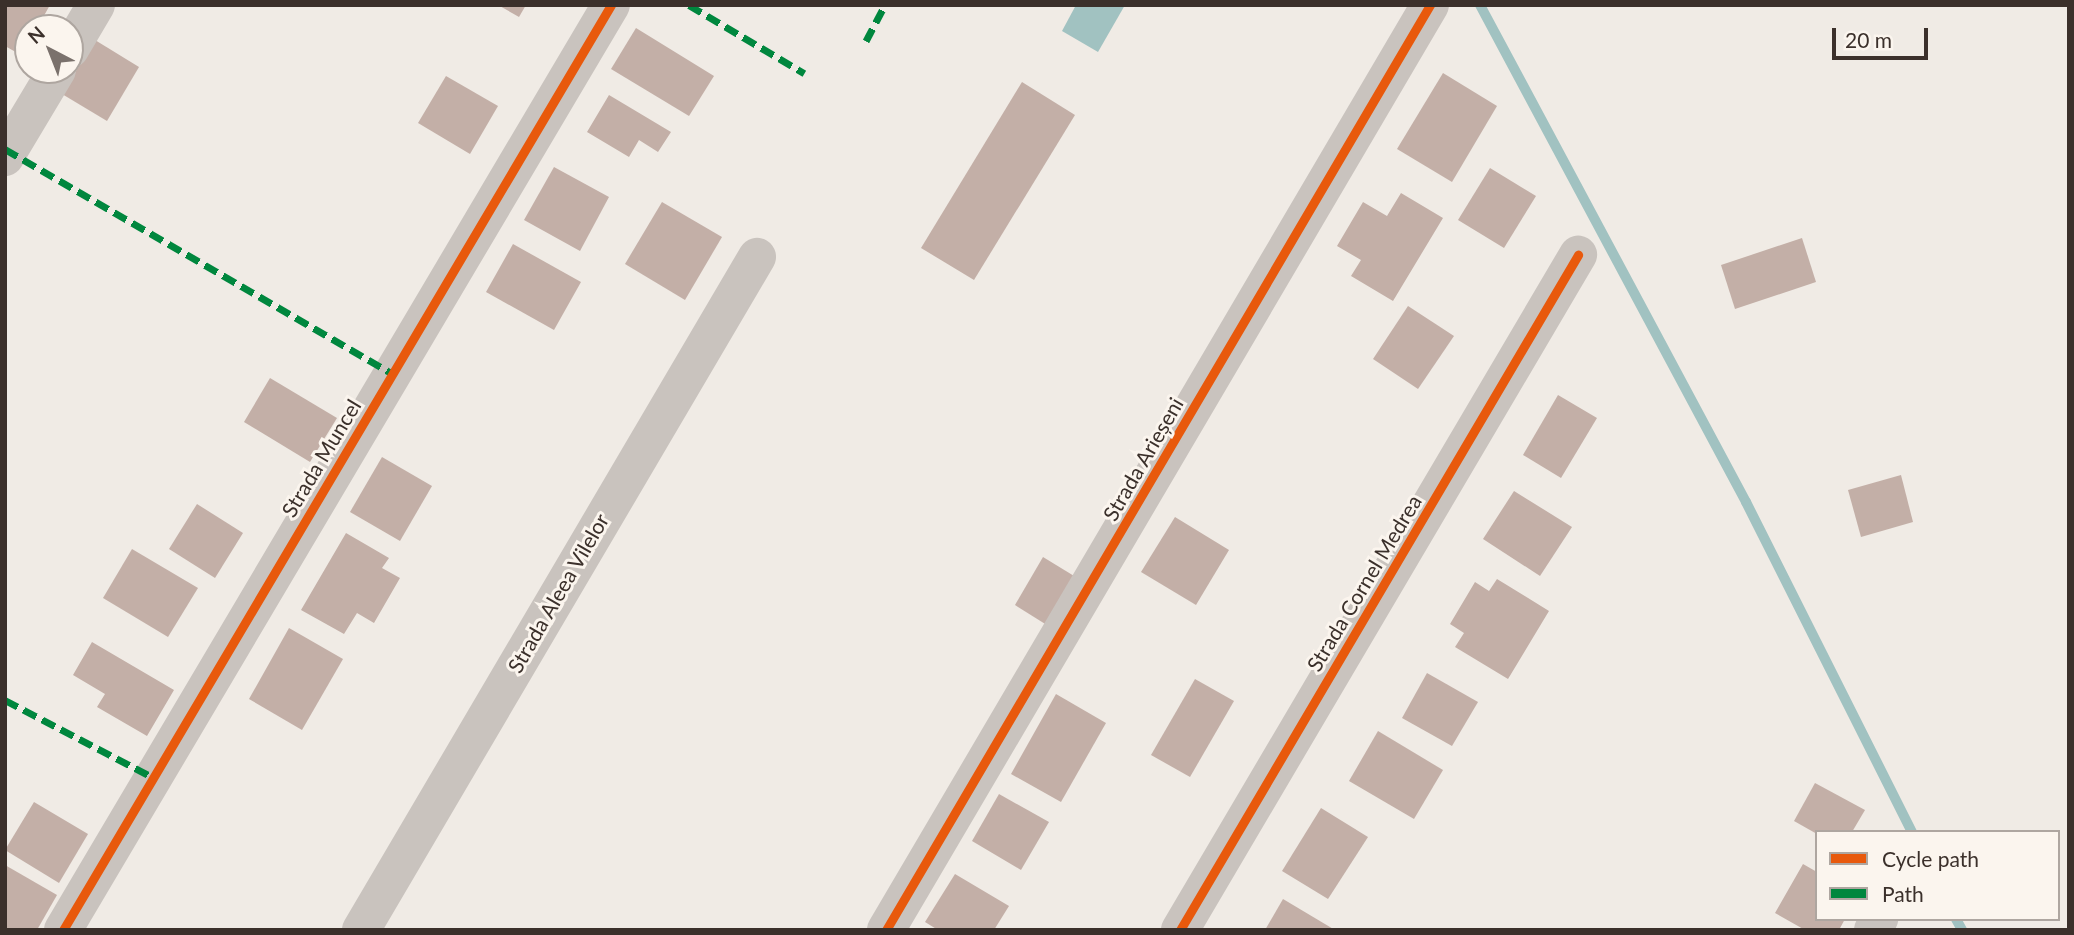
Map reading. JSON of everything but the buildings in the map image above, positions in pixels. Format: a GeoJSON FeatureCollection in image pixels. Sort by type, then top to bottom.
{"type":"FeatureCollection","features":[{"type":"Feature","properties":{"kind":"street"},"geometry":{"type":"LineString","coordinates":[[84,25],[96,5]]}},
{"type":"Feature","properties":{"kind":"street","name":"Strada Muncel"},"geometry":{"type":"LineString","coordinates":[[63,930],[611,5]]}},
{"type":"Feature","properties":{"kind":"street","name":"Strada Arieșeni"},"geometry":{"type":"LineString","coordinates":[[886,930],[1430,5]]}},
{"type":"Feature","properties":{"kind":"street"},"geometry":{"type":"LineString","coordinates":[[6,153],[48,84]]}},
{"type":"Feature","properties":{"kind":"street","name":"Strada Cornel Medrea"},"geometry":{"type":"LineString","coordinates":[[1180,930],[1578,255]]}},
{"type":"Feature","properties":{"kind":"street","name":"Strada Aleea Vilelor"},"geometry":{"type":"LineString","coordinates":[[361,930],[757,257]]}},
{"type":"Feature","properties":{"kind":"water"},"geometry":{"type":"Polygon","coordinates":[[[1076,5],[1125,5],[1098,52],[1062,31],[1076,5]]]}},
{"type":"Feature","properties":{"kind":"waterway"},"geometry":{"type":"LineString","coordinates":[[1480,5],[1746,502],[1911,830]]}},
{"type":"Feature","properties":{"kind":"waterway"},"geometry":{"type":"LineString","coordinates":[[1957,921],[1962,930]]}},
{"type":"Feature","properties":{"kind":"marked path"},"geometry":{"type":"LineString","coordinates":[[689,5],[804,73]]}},
{"type":"Feature","properties":{"kind":"marked path"},"geometry":{"type":"LineString","coordinates":[[866,41],[885,5]]}},
{"type":"Feature","properties":{"kind":"marked path"},"geometry":{"type":"LineString","coordinates":[[5,149],[392,373]]}},
{"type":"Feature","properties":{"kind":"marked path"},"geometry":{"type":"LineString","coordinates":[[5,700],[152,777]]}},
{"type":"Feature","properties":{"kind":"cycle path"},"geometry":{"type":"LineString","coordinates":[[63,930],[611,5]]}},
{"type":"Feature","properties":{"kind":"cycle path"},"geometry":{"type":"LineString","coordinates":[[886,930],[1430,5]]}},
{"type":"Feature","properties":{"kind":"cycle path"},"geometry":{"type":"LineString","coordinates":[[1180,930],[1578,255]]}}]}
